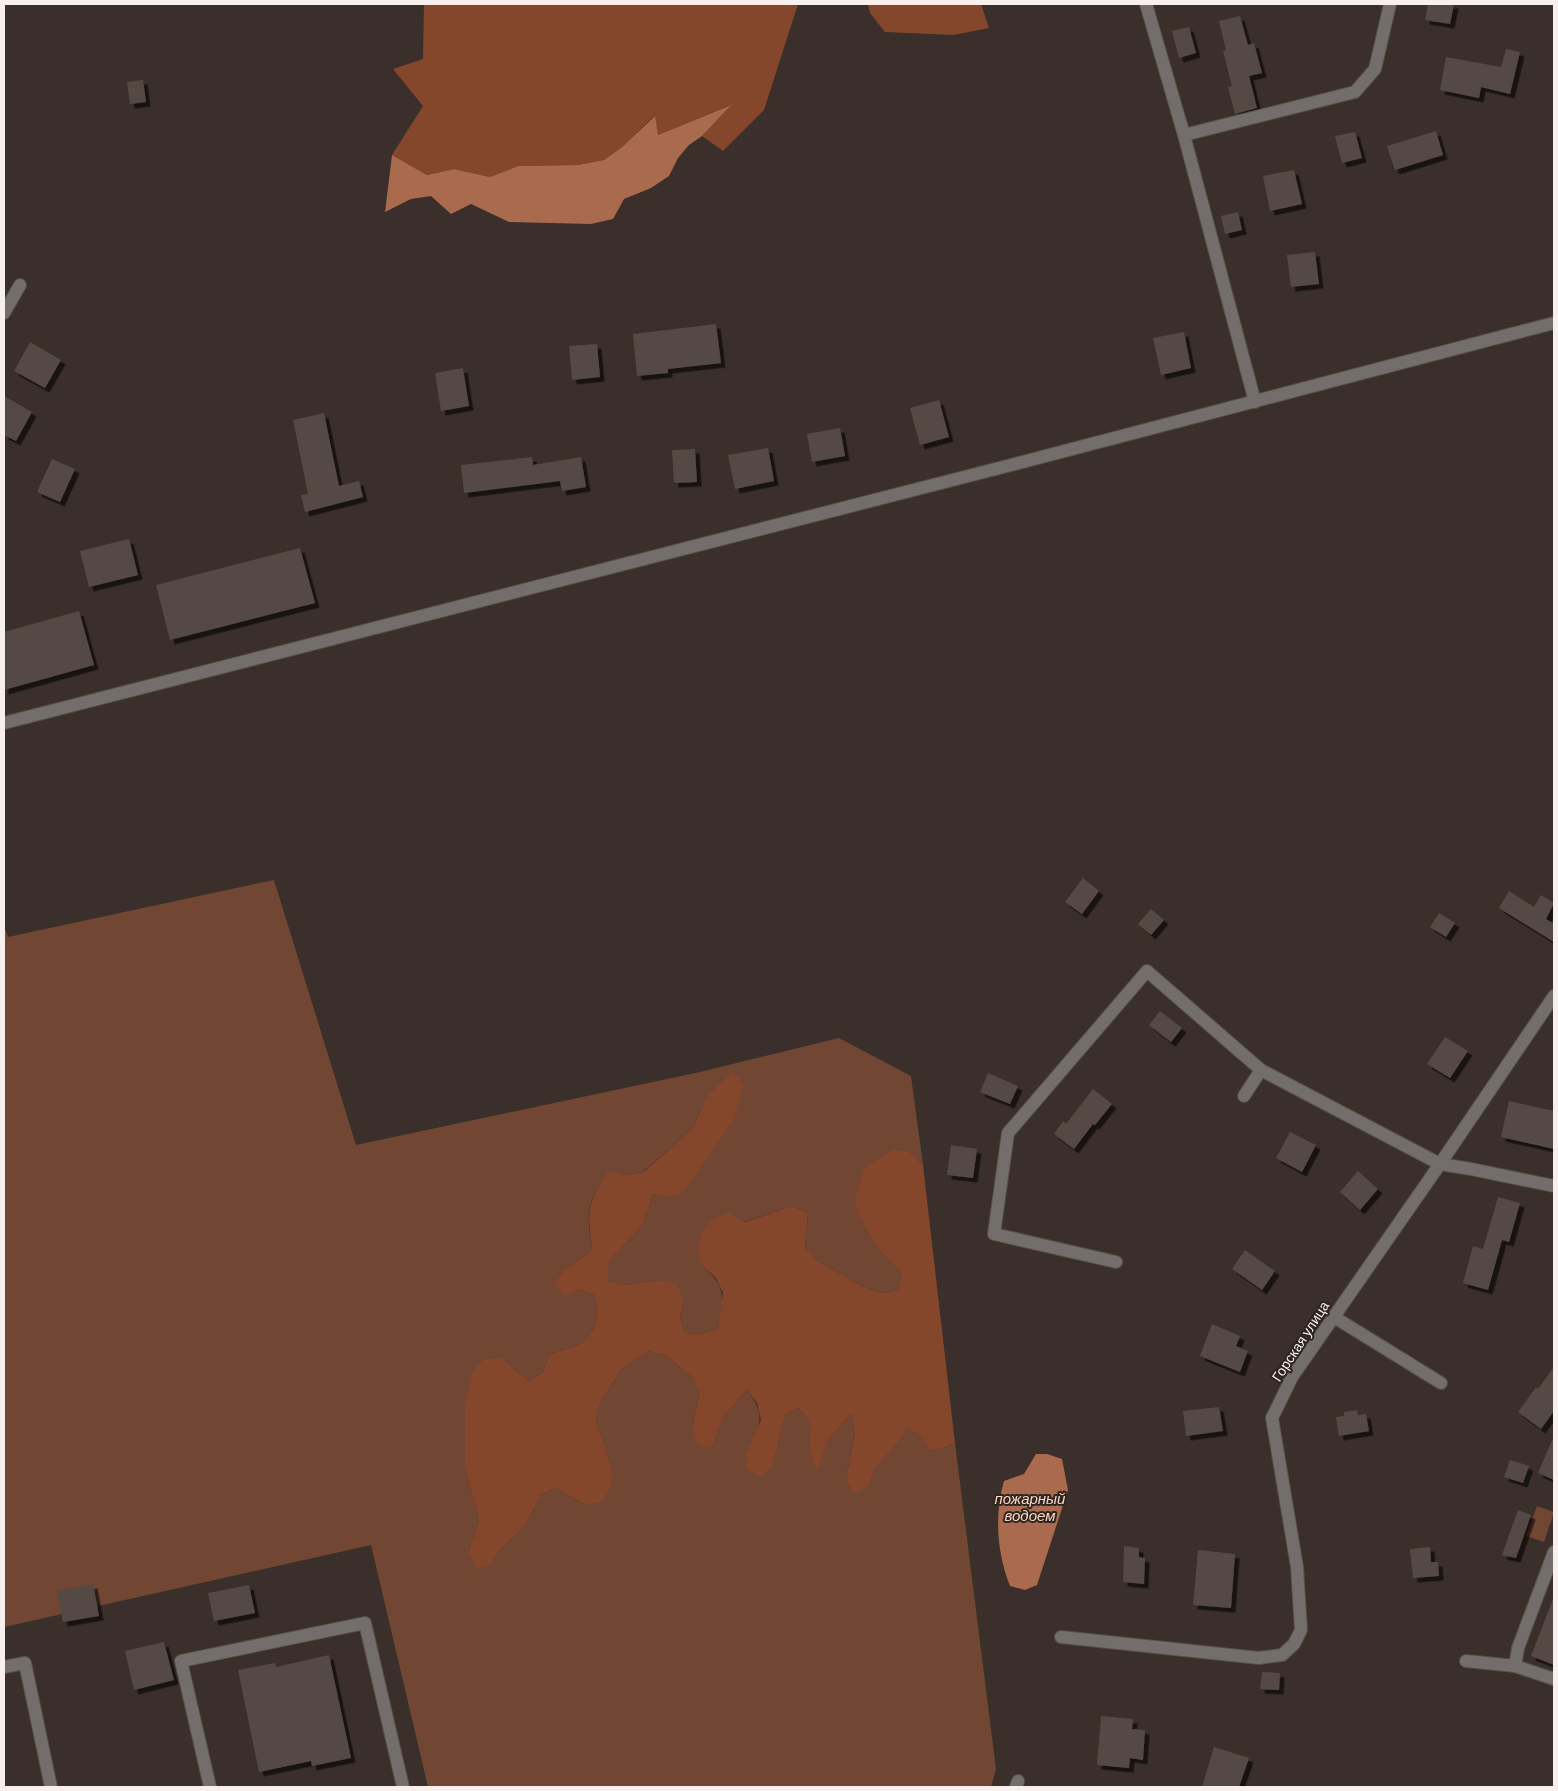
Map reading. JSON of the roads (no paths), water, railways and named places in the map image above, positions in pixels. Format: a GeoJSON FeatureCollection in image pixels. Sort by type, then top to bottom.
{"type":"FeatureCollection","features":[{"type":"Feature","properties":{"kind":"street"},"geometry":{"type":"LineString","coordinates":[[1146,4],[1184,135],[1255,402]]}},
{"type":"Feature","properties":{"kind":"street"},"geometry":{"type":"LineString","coordinates":[[1184,135],[1355,92],[1376,69],[1390,4]]}},
{"type":"Feature","properties":{"kind":"street"},"geometry":{"type":"LineString","coordinates":[[4,313],[20,285]]}},
{"type":"Feature","properties":{"kind":"street"},"geometry":{"type":"LineString","coordinates":[[4,723],[1255,402],[1554,323]]}},
{"type":"Feature","properties":{"kind":"street"},"geometry":{"type":"LineString","coordinates":[[1116,1262],[994,1234],[1008,1133],[1147,971],[1262,1070],[1440,1164],[1554,1186]]}},
{"type":"Feature","properties":{"kind":"street","name":"Горская улица"},"geometry":{"type":"LineString","coordinates":[[1061,1637],[1259,1658],[1282,1655],[1294,1644],[1301,1630],[1297,1568],[1272,1418],[1292,1377],[1554,996]]}},
{"type":"Feature","properties":{"kind":"street"},"geometry":{"type":"LineString","coordinates":[[1244,1096],[1262,1070]]}},
{"type":"Feature","properties":{"kind":"street"},"geometry":{"type":"LineString","coordinates":[[1334,1317],[1441,1383]]}},
{"type":"Feature","properties":{"kind":"street"},"geometry":{"type":"LineString","coordinates":[[1515,1666],[1518,1648],[1554,1552]]}},
{"type":"Feature","properties":{"kind":"street"},"geometry":{"type":"LineString","coordinates":[[210,1787],[181,1661],[365,1623],[404,1787]]}},
{"type":"Feature","properties":{"kind":"street"},"geometry":{"type":"LineString","coordinates":[[1466,1661],[1515,1666],[1554,1679]]}},
{"type":"Feature","properties":{"kind":"street"},"geometry":{"type":"LineString","coordinates":[[4,1667],[25,1663],[51,1787]]}},
{"type":"Feature","properties":{"kind":"water"},"geometry":{"type":"Polygon","coordinates":[[[731,105],[702,136],[689,145],[678,158],[669,176],[651,188],[624,199],[613,219],[591,224],[509,222],[471,204],[451,214],[431,196],[411,199],[385,212],[392,155],[427,175],[454,169],[490,177],[518,166],[578,165],[604,160],[622,147],[655,116],[658,135],[731,105]]]}},
{"type":"Feature","properties":{"kind":"water","name":"пожарный водоем"},"geometry":{"type":"Polygon","coordinates":[[[1036,1454],[1047,1454],[1062,1459],[1068,1490],[1037,1585],[1025,1590],[1010,1586],[1002,1560],[998,1534],[999,1507],[1004,1481],[1024,1474],[1036,1454]]]}}]}
